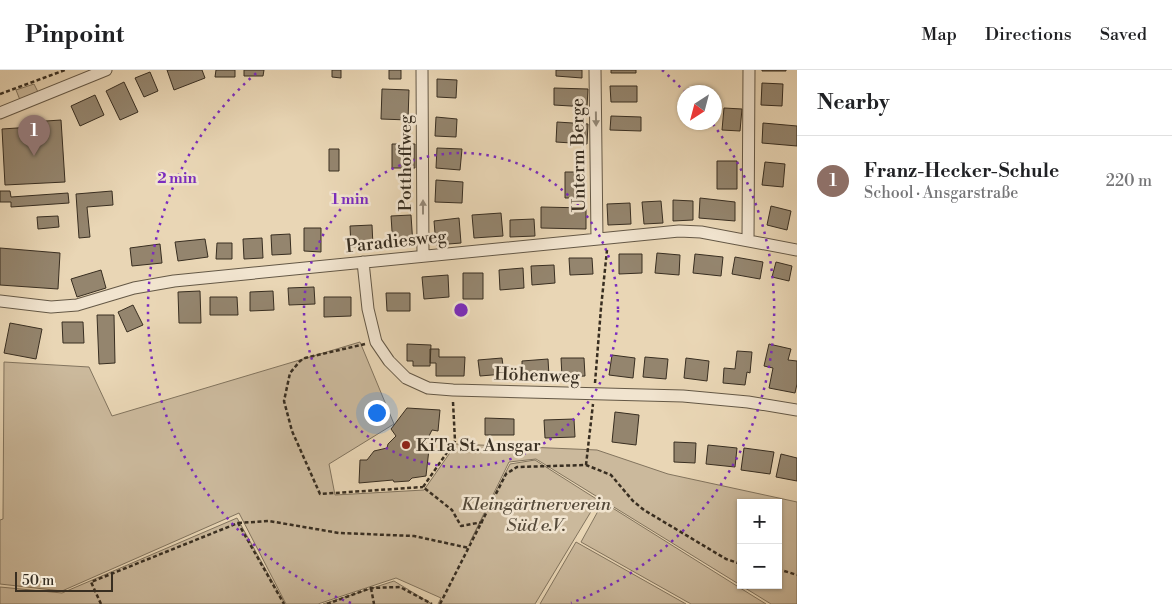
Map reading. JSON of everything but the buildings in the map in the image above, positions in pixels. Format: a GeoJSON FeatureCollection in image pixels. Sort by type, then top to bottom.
{"type":"FeatureCollection","features":[{"type":"Feature","properties":{"kind":"street"},"geometry":{"type":"LineString","coordinates":[[0,113],[106,70]]}},
{"type":"Feature","properties":{"kind":"street","name":"Potthoffweg"},"geometry":{"type":"LineString","coordinates":[[422,70],[423,256]]}},
{"type":"Feature","properties":{"kind":"street","name":"Unterm Berge"},"geometry":{"type":"LineString","coordinates":[[595,70],[603,239]]}},
{"type":"Feature","properties":{"kind":"street"},"geometry":{"type":"LineString","coordinates":[[748,240],[749,70]]}},
{"type":"Feature","properties":{"kind":"street","name":"Paradiesweg"},"geometry":{"type":"LineString","coordinates":[[0,301],[51,307],[77,305],[134,288],[174,281],[679,231],[701,232],[797,250]]}},
{"type":"Feature","properties":{"kind":"street","name":"Höhenweg"},"geometry":{"type":"LineString","coordinates":[[363,262],[368,309],[376,342],[389,361],[406,378],[428,388],[683,396],[748,402],[797,410]]}},
{"type":"Feature","properties":{"kind":"path"},"geometry":{"type":"LineString","coordinates":[[0,94],[65,70]]}},
{"type":"Feature","properties":{"kind":"path"},"geometry":{"type":"LineString","coordinates":[[586,465],[601,308],[603,239]]}},
{"type":"Feature","properties":{"kind":"path"},"geometry":{"type":"LineString","coordinates":[[376,342],[300,361],[290,373],[284,401],[292,431],[320,494],[423,487],[452,510],[461,526],[483,522]]}},
{"type":"Feature","properties":{"kind":"path"},"geometry":{"type":"LineString","coordinates":[[423,487],[455,441],[452,390]]}},
{"type":"Feature","properties":{"kind":"path"},"geometry":{"type":"LineString","coordinates":[[440,604],[506,474],[517,467],[586,465],[611,475],[633,501],[644,510],[726,559],[737,563]]}},
{"type":"Feature","properties":{"kind":"path"},"geometry":{"type":"LineString","coordinates":[[100,604],[91,582],[238,523],[269,521],[339,533],[414,536],[469,548]]}},
{"type":"Feature","properties":{"kind":"path"},"geometry":{"type":"LineString","coordinates":[[238,523],[284,604]]}},
{"type":"Feature","properties":{"kind":"path"},"geometry":{"type":"LineString","coordinates":[[782,570],[797,575]]}},
{"type":"Feature","properties":{"kind":"path"},"geometry":{"type":"LineString","coordinates":[[327,604],[371,588],[400,587],[432,604]]}},
{"type":"Feature","properties":{"kind":"path"},"geometry":{"type":"LineString","coordinates":[[371,588],[374,604]]}},
{"type":"Feature","properties":{"kind":"green space"},"geometry":{"type":"Polygon","coordinates":[[[34,84],[38,92],[20,100],[16,90],[34,84]]]}},
{"type":"Feature","properties":{"kind":"green space","name":"Kleingärtnerverein Süd e.V."},"geometry":{"type":"Polygon","coordinates":[[[360,342],[394,424],[329,464],[335,495],[424,490],[456,444],[597,450],[668,474],[797,502],[797,604],[771,604],[747,589],[782,589],[782,499],[737,499],[737,583],[536,459],[509,462],[470,542],[510,464],[535,460],[598,500],[535,604],[438,604],[441,598],[396,578],[318,604],[286,604],[239,513],[62,591],[0,584],[0,520],[3,519],[4,362],[89,367],[112,416],[360,342]]]}},
{"type":"Feature","properties":{"kind":"green space"},"geometry":{"type":"Polygon","coordinates":[[[603,502],[737,586],[737,589],[742,589],[766,604],[691,604],[581,542],[603,502]]]}},
{"type":"Feature","properties":{"kind":"green space"},"geometry":{"type":"Polygon","coordinates":[[[237,518],[285,604],[0,604],[0,587],[62,593],[237,518]]]}},
{"type":"Feature","properties":{"kind":"green space"},"geometry":{"type":"Polygon","coordinates":[[[576,542],[686,604],[540,604],[576,542]]]}},
{"type":"Feature","properties":{"kind":"green space"},"geometry":{"type":"Polygon","coordinates":[[[394,581],[432,604],[323,604],[394,581]]]}},
{"type":"Feature","properties":{"kind":"place","name":"Franz-Hecker-Schule"},"geometry":{"type":"Point","coordinates":[34,156]}},
{"type":"Feature","properties":{"kind":"place","name":"KiTa St. Ansgar"},"geometry":{"type":"Point","coordinates":[406,445]}}]}
